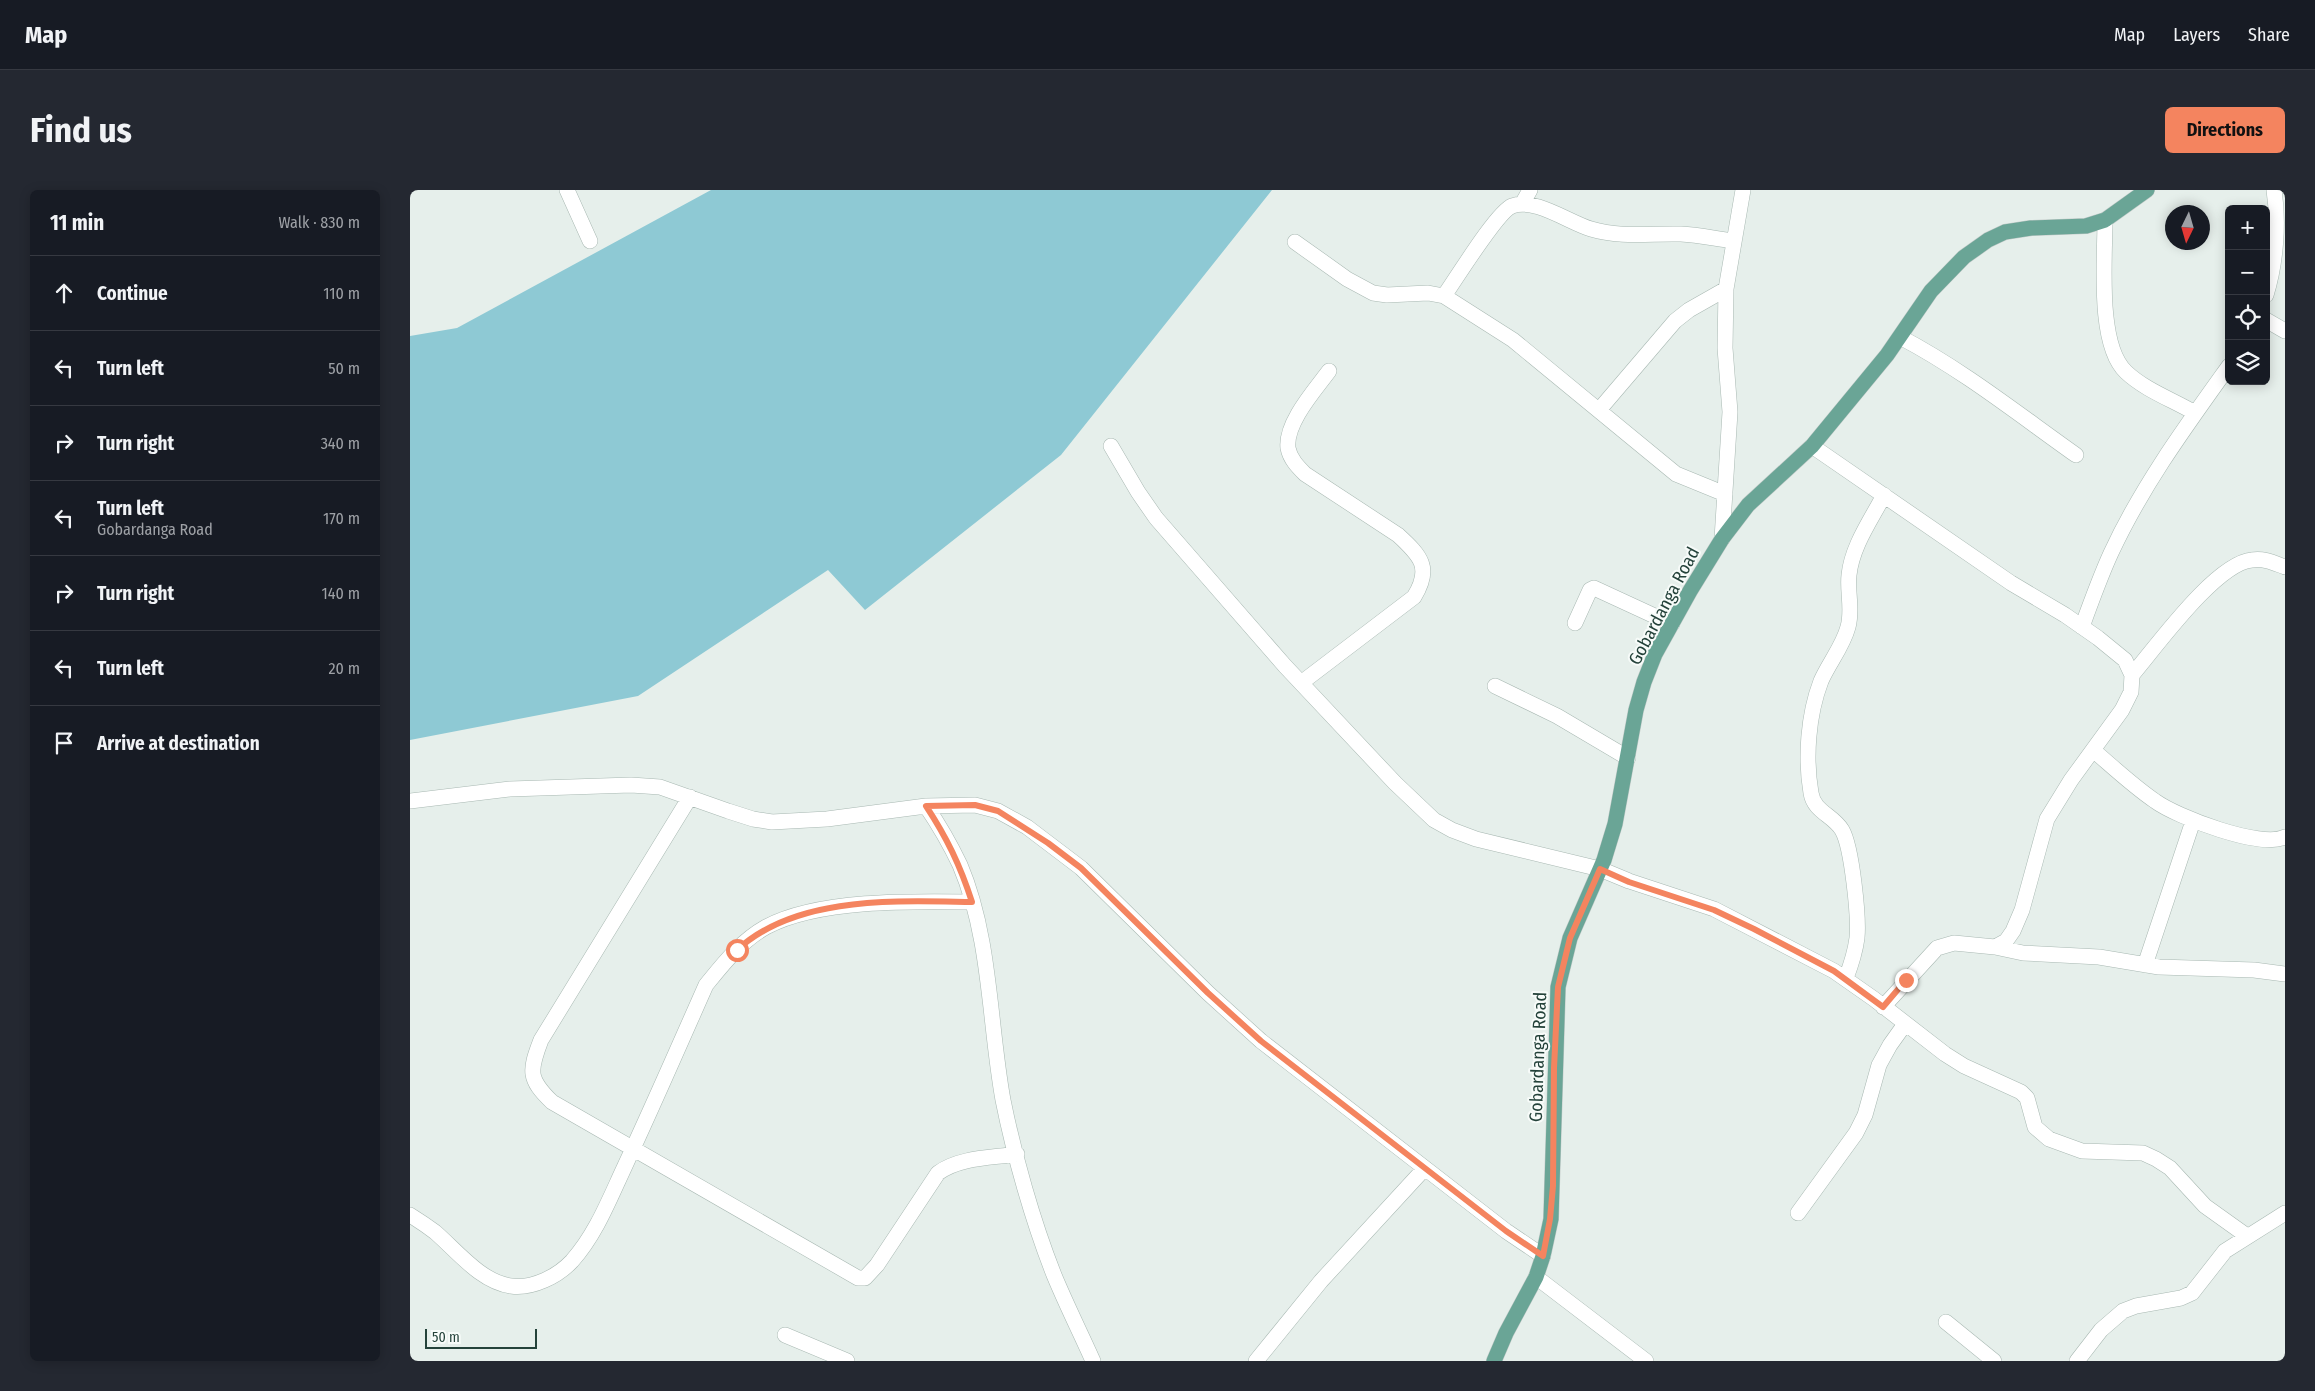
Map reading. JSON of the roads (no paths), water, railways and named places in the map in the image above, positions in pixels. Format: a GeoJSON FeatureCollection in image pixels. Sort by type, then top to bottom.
{"type":"FeatureCollection","features":[{"type":"Feature","properties":{"kind":"main road","name":"Gobardanga Road"},"geometry":{"type":"LineString","coordinates":[[1494,1361],[1506,1333],[1536,1277],[1543,1256],[1550,1219],[1553,1186],[1554,1068],[1558,987],[1570,938],[1600,869],[1615,824],[1644,682],[1655,654],[1722,540],[1748,505],[1812,446],[1858,392],[1900,337],[1931,291],[1964,257],[1988,240],[2005,232],[2031,228],[2086,226],[2105,220],[2147,190]]}},
{"type":"Feature","properties":{"kind":"street"},"geometry":{"type":"LineString","coordinates":[[566,190],[590,241]]}},
{"type":"Feature","properties":{"kind":"street"},"geometry":{"type":"LineString","coordinates":[[1522,204],[1530,190]]}},
{"type":"Feature","properties":{"kind":"street"},"geometry":{"type":"LineString","coordinates":[[1722,540],[1730,412],[1725,348],[1726,289],[1743,190]]}},
{"type":"Feature","properties":{"kind":"street"},"geometry":{"type":"LineString","coordinates":[[2270,275],[2275,233],[2274,190]]}},
{"type":"Feature","properties":{"kind":"street"},"geometry":{"type":"LineString","coordinates":[[1444,296],[1505,211],[1512,206],[1522,204],[1549,210],[1584,227],[1602,233],[1638,236],[1680,234],[1734,241]]}},
{"type":"Feature","properties":{"kind":"street"},"geometry":{"type":"LineString","coordinates":[[2105,220],[2106,308],[2110,344],[2116,361],[2139,382],[2196,413]]}},
{"type":"Feature","properties":{"kind":"street"},"geometry":{"type":"LineString","coordinates":[[1295,242],[1347,279],[1373,293],[1387,295],[1428,293],[1444,296],[1513,340],[1676,474],[1726,494]]}},
{"type":"Feature","properties":{"kind":"street"},"geometry":{"type":"LineString","coordinates":[[1599,410],[1675,321],[1689,310],[1726,289]]}},
{"type":"Feature","properties":{"kind":"street"},"geometry":{"type":"LineString","coordinates":[[2270,323],[2285,332]]}},
{"type":"Feature","properties":{"kind":"street"},"geometry":{"type":"LineString","coordinates":[[1900,337],[1929,352],[1986,389],[2076,455]]}},
{"type":"Feature","properties":{"kind":"street"},"geometry":{"type":"LineString","coordinates":[[1301,683],[1414,597],[1424,573],[1421,561],[1411,546],[1398,535],[1305,474],[1295,464],[1288,450],[1292,426],[1329,371]]}},
{"type":"Feature","properties":{"kind":"street"},"geometry":{"type":"LineString","coordinates":[[2082,627],[2105,566],[2129,517],[2162,461],[2225,372]]}},
{"type":"Feature","properties":{"kind":"street"},"geometry":{"type":"LineString","coordinates":[[1111,446],[1156,518],[1301,683],[1395,783],[1434,820],[1452,830],[1476,839],[1600,869],[1629,882],[1714,910],[1846,978],[1905,1024],[1964,1066],[2021,1092],[2027,1098],[2035,1127],[2049,1138],[2062,1145],[2082,1151],[2143,1153],[2156,1159],[2170,1168],[2204,1206],[2247,1236]]}},
{"type":"Feature","properties":{"kind":"street"},"geometry":{"type":"LineString","coordinates":[[1812,446],[2011,583],[2082,627],[2125,660],[2132,675],[2132,692],[2122,710],[2071,780],[2048,819],[2029,887],[2013,931],[2006,941],[1995,947]]}},
{"type":"Feature","properties":{"kind":"street"},"geometry":{"type":"LineString","coordinates":[[1846,978],[1854,956],[1857,936],[1848,846],[1842,829],[1818,809],[1812,796],[1809,777],[1809,745],[1813,706],[1819,689],[1848,630],[1852,604],[1848,588],[1853,558],[1860,539],[1884,495]]}},
{"type":"Feature","properties":{"kind":"street"},"geometry":{"type":"LineString","coordinates":[[2132,675],[2196,600],[2222,574],[2236,564],[2252,560],[2268,561],[2285,567]]}},
{"type":"Feature","properties":{"kind":"street"},"geometry":{"type":"LineString","coordinates":[[1575,623],[1590,590],[1594,588],[1672,624]]}},
{"type":"Feature","properties":{"kind":"street"},"geometry":{"type":"LineString","coordinates":[[1495,686],[1556,716],[1628,758]]}},
{"type":"Feature","properties":{"kind":"street"},"geometry":{"type":"LineString","coordinates":[[2093,750],[2157,803],[2193,821],[2248,837],[2279,840],[2285,837]]}},
{"type":"Feature","properties":{"kind":"street"},"geometry":{"type":"LineString","coordinates":[[410,801],[510,789],[604,785],[660,787],[736,814],[772,822],[827,819],[926,806],[975,805],[998,811],[1048,843],[1081,868],[1208,993],[1261,1041],[1506,1231],[1543,1256]]}},
{"type":"Feature","properties":{"kind":"street"},"geometry":{"type":"LineString","coordinates":[[690,797],[541,1040],[535,1056],[533,1080],[539,1090],[552,1102],[852,1275],[865,1278],[886,1252],[938,1172],[947,1166],[964,1162],[1017,1154]]}},
{"type":"Feature","properties":{"kind":"street"},"geometry":{"type":"LineString","coordinates":[[926,806],[945,834],[960,867],[972,902],[982,949],[995,1050],[1004,1102],[1017,1154],[1054,1276],[1088,1359]]}},
{"type":"Feature","properties":{"kind":"street"},"geometry":{"type":"LineString","coordinates":[[2145,964],[2193,821]]}},
{"type":"Feature","properties":{"kind":"street"},"geometry":{"type":"LineString","coordinates":[[410,1215],[434,1231],[474,1267],[496,1282],[512,1286],[528,1285],[558,1273],[578,1253],[597,1224],[706,985],[727,958],[766,927],[787,918],[811,912],[904,901],[972,902]]}},
{"type":"Feature","properties":{"kind":"street"},"geometry":{"type":"LineString","coordinates":[[1883,1007],[1937,948],[1954,943],[1995,947],[2023,953],[2099,957],[2175,968],[2254,970],[2285,974]]}},
{"type":"Feature","properties":{"kind":"street"},"geometry":{"type":"LineString","coordinates":[[1798,1213],[1856,1134],[1865,1115],[1880,1065],[1905,1024]]}},
{"type":"Feature","properties":{"kind":"street"},"geometry":{"type":"LineString","coordinates":[[1256,1361],[1321,1282],[1425,1168]]}},
{"type":"Feature","properties":{"kind":"street"},"geometry":{"type":"LineString","coordinates":[[2077,1361],[2101,1330],[2123,1311],[2136,1306],[2181,1298],[2192,1292],[2225,1251],[2285,1213]]}},
{"type":"Feature","properties":{"kind":"street"},"geometry":{"type":"LineString","coordinates":[[1536,1277],[1646,1361]]}},
{"type":"Feature","properties":{"kind":"street"},"geometry":{"type":"LineString","coordinates":[[1946,1322],[1994,1361]]}},
{"type":"Feature","properties":{"kind":"street"},"geometry":{"type":"LineString","coordinates":[[785,1335],[847,1361]]}},
{"type":"Feature","properties":{"kind":"water"},"geometry":{"type":"Polygon","coordinates":[[[711,190],[1272,190],[1061,455],[865,610],[828,570],[638,696],[410,740],[410,336],[457,328],[711,190]]]}}]}
